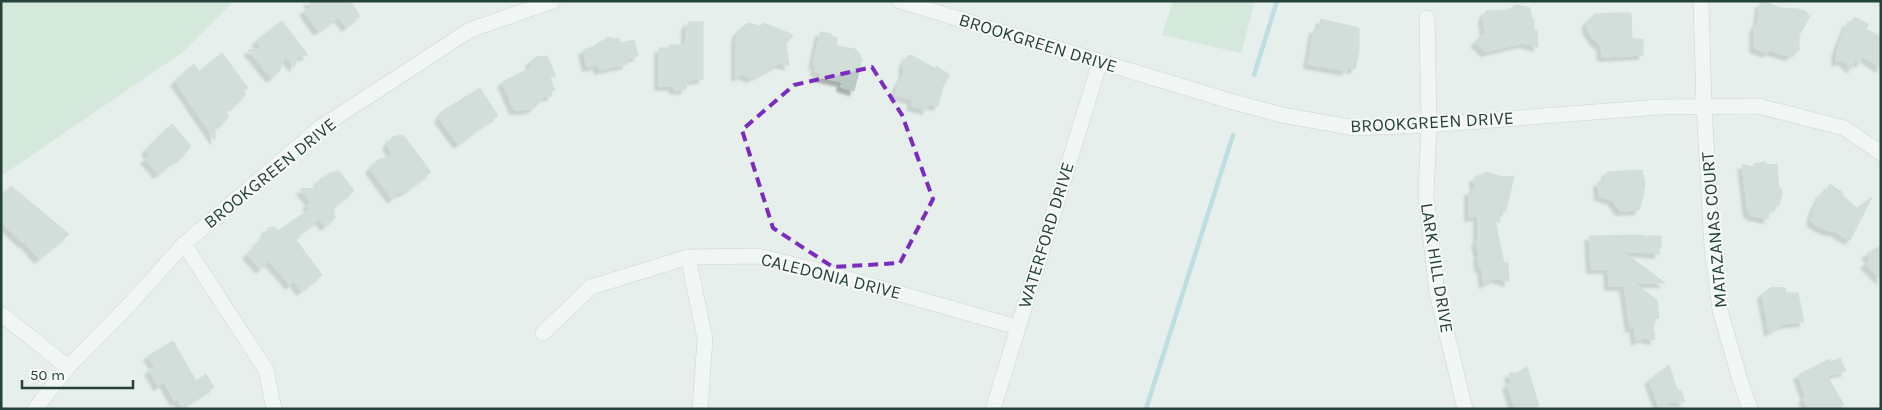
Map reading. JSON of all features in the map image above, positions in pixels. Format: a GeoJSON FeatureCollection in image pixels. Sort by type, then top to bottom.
{"type":"FeatureCollection","features":[{"type":"Feature","properties":{"kind":"street","name":"BROOKGREEN DRIVE"},"geometry":{"type":"LineString","coordinates":[[35,409],[68,367],[129,305],[184,244],[321,128],[470,30],[553,1]]}},
{"type":"Feature","properties":{"kind":"street","name":"BROOKGREEN DRIVE"},"geometry":{"type":"LineString","coordinates":[[900,1],[1282,115],[1356,128],[1429,125],[1659,106],[1758,106],[1844,128],[1881,153]]}},
{"type":"Feature","properties":{"kind":"street","name":"MATAZANAS COURT"},"geometry":{"type":"LineString","coordinates":[[1701,1],[1704,106],[1712,246],[1720,310],[1750,409]]}},
{"type":"Feature","properties":{"kind":"street","name":"LARK HILL DRIVE"},"geometry":{"type":"LineString","coordinates":[[1427,18],[1429,125],[1426,195],[1437,293],[1466,409]]}},
{"type":"Feature","properties":{"kind":"street","name":"WATERFORD DRIVE"},"geometry":{"type":"LineString","coordinates":[[993,409],[1100,62]]}},
{"type":"Feature","properties":{"kind":"street"},"geometry":{"type":"LineString","coordinates":[[184,244],[266,370],[274,409]]}},
{"type":"Feature","properties":{"kind":"street","name":"CALEDONIA DRIVE"},"geometry":{"type":"LineString","coordinates":[[542,333],[590,287],[688,257],[758,256],[820,270],[1017,327]]}},
{"type":"Feature","properties":{"kind":"street"},"geometry":{"type":"LineString","coordinates":[[688,257],[705,339],[700,409]]}},
{"type":"Feature","properties":{"kind":"street"},"geometry":{"type":"LineString","coordinates":[[1,314],[68,367]]}},
{"type":"Feature","properties":{"kind":"highlighted area"},"geometry":{"type":"Polygon","coordinates":[[[872,67],[902,115],[933,199],[900,263],[833,267],[773,228],[742,130],[794,85],[872,67]]]}},
{"type":"Feature","properties":{"kind":"green space"},"geometry":{"type":"Polygon","coordinates":[[[1,1],[234,1],[183,52],[4,174],[1,173],[1,1]]]}},
{"type":"Feature","properties":{"kind":"green space"},"geometry":{"type":"Polygon","coordinates":[[[1173,1],[1255,1],[1241,53],[1162,35],[1173,1]]]}},
{"type":"Feature","properties":{"kind":"building"},"geometry":{"type":"Polygon","coordinates":[[[308,1],[350,1],[360,16],[346,27],[339,17],[318,31],[304,11],[311,6],[308,1]]]}},
{"type":"Feature","properties":{"kind":"building"},"geometry":{"type":"Polygon","coordinates":[[[1765,1],[1780,8],[1798,9],[1807,12],[1807,15],[1810,16],[1799,35],[1799,50],[1789,56],[1769,50],[1768,53],[1754,48],[1754,28],[1758,21],[1760,3],[1764,4],[1765,1]]]}},
{"type":"Feature","properties":{"kind":"building"},"geometry":{"type":"Polygon","coordinates":[[[1517,5],[1530,8],[1532,19],[1534,19],[1534,30],[1537,31],[1538,47],[1523,43],[1485,52],[1475,42],[1485,33],[1483,17],[1486,11],[1507,10],[1517,5]]]}},
{"type":"Feature","properties":{"kind":"building"},"geometry":{"type":"Polygon","coordinates":[[[1631,13],[1632,39],[1643,39],[1643,55],[1602,57],[1601,46],[1594,40],[1587,29],[1587,22],[1595,14],[1631,13]]]}},
{"type":"Feature","properties":{"kind":"building"},"geometry":{"type":"Polygon","coordinates":[[[1854,17],[1868,24],[1866,29],[1881,37],[1881,68],[1862,56],[1861,63],[1855,59],[1852,69],[1842,60],[1836,62],[1837,49],[1848,22],[1851,23],[1854,17]]]}},
{"type":"Feature","properties":{"kind":"building"},"geometry":{"type":"Polygon","coordinates":[[[1321,19],[1359,28],[1359,52],[1355,69],[1347,67],[1347,71],[1308,64],[1314,29],[1319,30],[1321,19]]]}},
{"type":"Feature","properties":{"kind":"building"},"geometry":{"type":"Polygon","coordinates":[[[282,21],[308,55],[298,57],[294,67],[285,56],[280,70],[271,78],[248,50],[262,48],[256,41],[282,21]]]}},
{"type":"Feature","properties":{"kind":"building"},"geometry":{"type":"Polygon","coordinates":[[[688,22],[703,22],[703,79],[686,80],[686,89],[675,90],[673,86],[659,86],[659,48],[669,48],[669,45],[684,45],[686,43],[686,25],[688,26],[688,22]]]}},
{"type":"Feature","properties":{"kind":"building"},"geometry":{"type":"Polygon","coordinates":[[[748,23],[760,26],[764,23],[793,35],[786,44],[789,66],[780,63],[751,78],[742,74],[736,77],[736,40],[738,31],[748,23]]]}},
{"type":"Feature","properties":{"kind":"building"},"geometry":{"type":"Polygon","coordinates":[[[820,32],[832,34],[831,36],[837,38],[836,46],[855,49],[860,54],[862,59],[854,91],[841,87],[842,82],[820,77],[820,73],[815,72],[816,65],[813,65],[820,32]]]}},
{"type":"Feature","properties":{"kind":"building"},"geometry":{"type":"Polygon","coordinates":[[[608,37],[619,38],[621,43],[634,40],[638,56],[626,59],[627,64],[599,70],[598,65],[587,67],[583,50],[593,47],[608,37]]]}},
{"type":"Feature","properties":{"kind":"building"},"geometry":{"type":"Polygon","coordinates":[[[222,53],[248,88],[243,91],[246,95],[238,103],[225,110],[229,117],[224,122],[215,126],[215,140],[175,81],[194,64],[199,72],[222,53]]]}},
{"type":"Feature","properties":{"kind":"building"},"geometry":{"type":"Polygon","coordinates":[[[908,55],[936,69],[936,66],[950,75],[943,86],[938,106],[928,104],[927,110],[911,106],[913,100],[895,95],[898,84],[904,74],[903,65],[908,55]]]}},
{"type":"Feature","properties":{"kind":"building"},"geometry":{"type":"Polygon","coordinates":[[[547,56],[556,77],[549,77],[555,90],[551,92],[552,96],[545,96],[532,109],[514,110],[502,82],[532,67],[530,62],[536,57],[547,56]]]}},
{"type":"Feature","properties":{"kind":"building"},"geometry":{"type":"Polygon","coordinates":[[[480,88],[498,116],[458,144],[439,118],[444,110],[480,88]]]}},
{"type":"Feature","properties":{"kind":"building"},"geometry":{"type":"Polygon","coordinates":[[[172,124],[191,146],[181,158],[178,158],[158,174],[145,159],[150,155],[146,150],[172,124]]]}},
{"type":"Feature","properties":{"kind":"building"},"geometry":{"type":"Polygon","coordinates":[[[403,135],[431,172],[406,191],[398,193],[392,199],[370,169],[377,160],[393,155],[387,145],[392,137],[403,135]]]}},
{"type":"Feature","properties":{"kind":"building"},"geometry":{"type":"Polygon","coordinates":[[[1765,162],[1768,165],[1777,164],[1779,188],[1781,188],[1782,195],[1779,205],[1772,206],[1773,212],[1769,212],[1768,219],[1748,213],[1742,164],[1753,167],[1754,164],[1765,162]]]}},
{"type":"Feature","properties":{"kind":"building"},"geometry":{"type":"Polygon","coordinates":[[[1642,170],[1645,183],[1639,210],[1620,211],[1612,200],[1599,196],[1598,182],[1604,181],[1607,172],[1642,170]]]}},
{"type":"Feature","properties":{"kind":"building"},"geometry":{"type":"Polygon","coordinates":[[[339,171],[354,191],[333,207],[335,218],[325,226],[319,219],[298,235],[300,237],[296,240],[322,275],[301,291],[294,281],[290,285],[269,261],[260,269],[247,254],[258,245],[257,243],[264,237],[268,228],[275,227],[278,231],[310,209],[307,205],[311,202],[300,189],[316,188],[320,179],[326,178],[329,173],[339,171]]]}},
{"type":"Feature","properties":{"kind":"building"},"geometry":{"type":"Polygon","coordinates":[[[1486,172],[1503,177],[1514,176],[1506,211],[1499,211],[1500,222],[1495,221],[1504,263],[1508,262],[1509,282],[1495,278],[1484,284],[1482,269],[1479,267],[1476,241],[1478,240],[1478,216],[1469,217],[1469,191],[1475,190],[1474,178],[1486,172]]]}},
{"type":"Feature","properties":{"kind":"building"},"geometry":{"type":"Polygon","coordinates":[[[1830,184],[1842,192],[1843,196],[1857,208],[1872,197],[1850,240],[1837,232],[1826,230],[1814,224],[1811,220],[1822,192],[1825,193],[1830,184]]]}},
{"type":"Feature","properties":{"kind":"building"},"geometry":{"type":"Polygon","coordinates":[[[11,186],[69,234],[39,259],[24,242],[1,222],[1,197],[11,186]]]}},
{"type":"Feature","properties":{"kind":"building"},"geometry":{"type":"Polygon","coordinates":[[[1589,236],[1661,236],[1661,248],[1658,248],[1660,254],[1622,251],[1665,283],[1634,283],[1657,300],[1659,318],[1654,319],[1655,324],[1653,324],[1655,340],[1643,338],[1636,341],[1634,327],[1630,328],[1624,286],[1609,286],[1608,269],[1591,269],[1589,236]]]}},
{"type":"Feature","properties":{"kind":"building"},"geometry":{"type":"Polygon","coordinates":[[[1881,246],[1881,280],[1865,264],[1870,259],[1866,254],[1881,246]]]}},
{"type":"Feature","properties":{"kind":"building"},"geometry":{"type":"Polygon","coordinates":[[[1772,287],[1785,288],[1786,293],[1798,293],[1804,322],[1782,324],[1769,332],[1762,294],[1772,287]]]}},
{"type":"Feature","properties":{"kind":"building"},"geometry":{"type":"Polygon","coordinates":[[[173,341],[196,381],[206,374],[214,387],[182,407],[177,399],[175,402],[164,382],[158,386],[149,370],[155,367],[148,356],[173,341]]]}},
{"type":"Feature","properties":{"kind":"building"},"geometry":{"type":"Polygon","coordinates":[[[1840,358],[1846,371],[1827,376],[1844,405],[1836,409],[1813,409],[1807,407],[1803,398],[1806,397],[1798,375],[1830,359],[1831,362],[1840,358]]]}},
{"type":"Feature","properties":{"kind":"building"},"geometry":{"type":"Polygon","coordinates":[[[1669,365],[1677,389],[1681,391],[1685,402],[1671,402],[1660,409],[1649,380],[1669,365]]]}},
{"type":"Feature","properties":{"kind":"building"},"geometry":{"type":"Polygon","coordinates":[[[1527,367],[1539,406],[1515,409],[1507,385],[1511,383],[1509,373],[1517,373],[1527,367]]]}},
{"type":"Feature","properties":{"kind":"waterway"},"geometry":{"type":"LineString","coordinates":[[1254,75],[1277,1]]}},
{"type":"Feature","properties":{"kind":"waterway"},"geometry":{"type":"LineString","coordinates":[[1146,409],[1233,135]]}}]}
